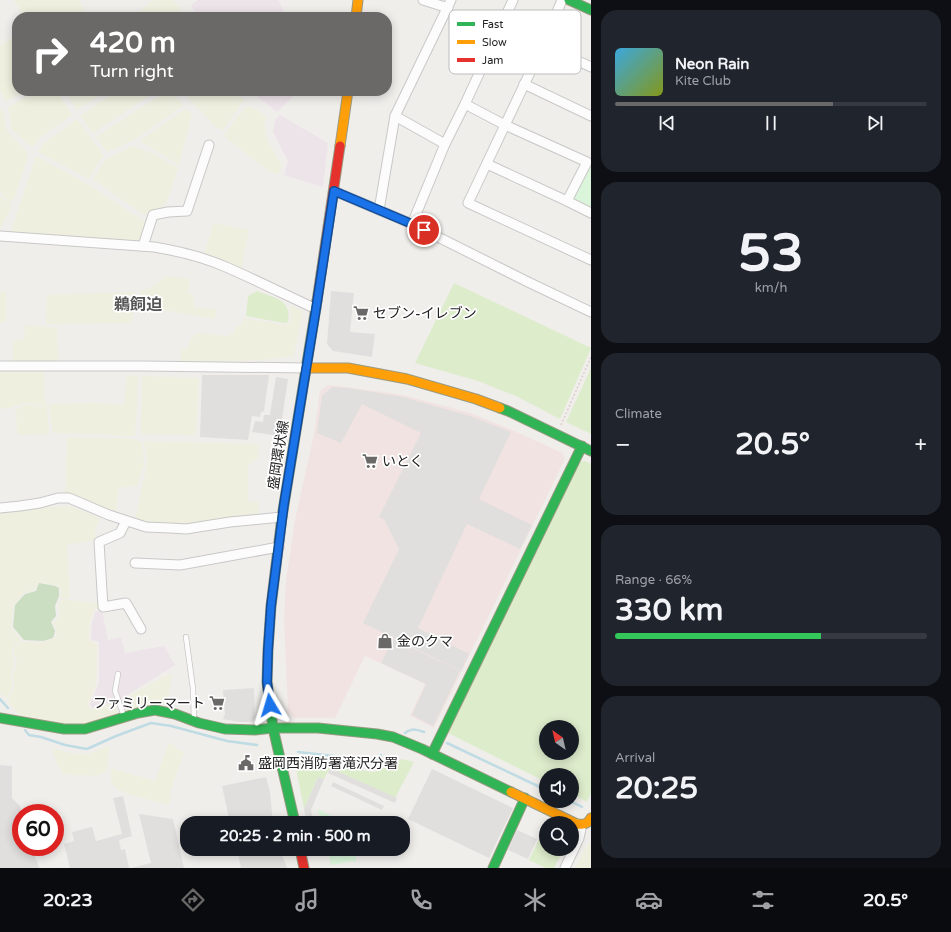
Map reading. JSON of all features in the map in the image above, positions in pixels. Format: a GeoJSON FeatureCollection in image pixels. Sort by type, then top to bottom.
{"type":"FeatureCollection","features":[{"type":"Feature","properties":{"kind":"street"},"geometry":{"type":"LineString","coordinates":[[357,12],[358,0]]}},
{"type":"Feature","properties":{"kind":"street"},"geometry":{"type":"LineString","coordinates":[[379,210],[395,116],[450,4],[423,0]]}},
{"type":"Feature","properties":{"kind":"street"},"geometry":{"type":"LineString","coordinates":[[509,10],[514,0]]}},
{"type":"Feature","properties":{"kind":"street"},"geometry":{"type":"LineString","coordinates":[[558,10],[562,0]]}},
{"type":"Feature","properties":{"kind":"street"},"geometry":{"type":"LineString","coordinates":[[569,0],[591,10]]}},
{"type":"Feature","properties":{"kind":"street"},"geometry":{"type":"LineString","coordinates":[[581,62],[591,67]]}},
{"type":"Feature","properties":{"kind":"street"},"geometry":{"type":"LineString","coordinates":[[412,224],[445,144],[479,74]]}},
{"type":"Feature","properties":{"kind":"street"},"geometry":{"type":"LineString","coordinates":[[529,74],[468,203],[591,260]]}},
{"type":"Feature","properties":{"kind":"street"},"geometry":{"type":"LineString","coordinates":[[524,84],[591,116]]}},
{"type":"Feature","properties":{"kind":"street","name":"盛岡環状線"},"geometry":{"type":"LineString","coordinates":[[292,816],[273,728],[267,682],[271,606],[282,517],[316,309],[347,96]]}},
{"type":"Feature","properties":{"kind":"street"},"geometry":{"type":"LineString","coordinates":[[465,104],[587,162],[567,202]]}},
{"type":"Feature","properties":{"kind":"street"},"geometry":{"type":"LineString","coordinates":[[395,116],[445,144]]}},
{"type":"Feature","properties":{"kind":"street"},"geometry":{"type":"LineString","coordinates":[[143,246],[153,215],[168,212],[187,211],[209,145]]}},
{"type":"Feature","properties":{"kind":"street"},"geometry":{"type":"LineString","coordinates":[[487,164],[591,213]]}},
{"type":"Feature","properties":{"kind":"street"},"geometry":{"type":"LineString","coordinates":[[334,191],[412,224],[528,282],[591,311]]}},
{"type":"Feature","properties":{"kind":"street"},"geometry":{"type":"LineString","coordinates":[[0,236],[143,246],[172,250],[225,266],[316,309]]}},
{"type":"Feature","properties":{"kind":"street"},"geometry":{"type":"LineString","coordinates":[[0,366],[348,368],[407,379],[476,399],[508,410],[591,451]]}},
{"type":"Feature","properties":{"kind":"street"},"geometry":{"type":"LineString","coordinates":[[432,754],[582,446]]}},
{"type":"Feature","properties":{"kind":"street"},"geometry":{"type":"LineString","coordinates":[[0,508],[40,503],[58,498],[69,498],[109,515],[146,527],[186,529],[230,522],[282,517]]}},
{"type":"Feature","properties":{"kind":"street"},"geometry":{"type":"LineString","coordinates":[[126,521],[120,533],[99,542],[103,607],[126,603],[141,629]]}},
{"type":"Feature","properties":{"kind":"street"},"geometry":{"type":"LineString","coordinates":[[135,563],[180,565],[279,547]]}},
{"type":"Feature","properties":{"kind":"street"},"geometry":{"type":"LineString","coordinates":[[2,715],[64,729],[85,729],[138,713],[156,710],[175,714],[199,723],[224,729],[255,730],[273,728],[318,728],[377,734],[393,737],[432,754],[561,816]]}},
{"type":"Feature","properties":{"kind":"street"},"geometry":{"type":"LineString","coordinates":[[493,868],[525,798]]}},
{"type":"Feature","properties":{"kind":"street"},"geometry":{"type":"LineString","coordinates":[[579,824],[584,825],[589,822],[591,818]]}},
{"type":"Feature","properties":{"kind":"street"},"geometry":{"type":"LineString","coordinates":[[579,826],[581,829],[579,838]]}},
{"type":"Feature","properties":{"kind":"street"},"geometry":{"type":"LineString","coordinates":[[301,856],[304,868]]}},
{"type":"Feature","properties":{"kind":"street"},"geometry":{"type":"LineString","coordinates":[[564,868],[570,856]]}},
{"type":"Feature","properties":{"kind":"lane"},"geometry":{"type":"LineString","coordinates":[[186,638],[193,689],[194,721]]}},
{"type":"Feature","properties":{"kind":"lane"},"geometry":{"type":"LineString","coordinates":[[118,674],[115,692],[125,717]]}},
{"type":"Feature","properties":{"kind":"path"},"geometry":{"type":"LineString","coordinates":[[560,426],[591,357]]}},
{"type":"Feature","properties":{"kind":"shaded area"},"geometry":{"type":"Polygon","coordinates":[[[198,0],[278,0],[284,12],[195,12],[191,5],[198,0]]]}},
{"type":"Feature","properties":{"kind":"shaded area"},"geometry":{"type":"Polygon","coordinates":[[[256,96],[294,96],[277,112],[256,96]]]}},
{"type":"Feature","properties":{"kind":"shaded area"},"geometry":{"type":"Polygon","coordinates":[[[280,115],[328,143],[323,187],[284,175],[288,161],[273,132],[275,120],[280,115]]]}},
{"type":"Feature","properties":{"kind":"shaded area"},"geometry":{"type":"Polygon","coordinates":[[[331,291],[354,293],[350,332],[375,334],[372,357],[333,351],[327,344],[331,291]]]}},
{"type":"Feature","properties":{"kind":"shaded area"},"geometry":{"type":"Polygon","coordinates":[[[202,375],[269,375],[264,411],[261,412],[260,417],[252,416],[248,440],[200,437],[202,375]]]}},
{"type":"Feature","properties":{"kind":"shaded area"},"geometry":{"type":"Polygon","coordinates":[[[276,377],[288,379],[281,426],[287,427],[286,437],[252,432],[255,421],[263,422],[264,415],[270,415],[276,377]]]}},
{"type":"Feature","properties":{"kind":"shaded area"},"geometry":{"type":"Polygon","coordinates":[[[328,385],[403,395],[471,413],[563,453],[565,459],[434,728],[410,716],[425,684],[365,656],[335,718],[294,718],[288,711],[284,619],[286,581],[295,520],[314,434],[320,391],[328,385]]]}},
{"type":"Feature","properties":{"kind":"shaded area"},"geometry":{"type":"Polygon","coordinates":[[[332,387],[348,388],[403,397],[470,416],[511,432],[479,499],[532,525],[520,549],[467,524],[418,628],[469,654],[461,671],[363,623],[399,549],[384,519],[379,517],[421,433],[362,404],[341,443],[317,433],[322,396],[332,387]]]}},
{"type":"Feature","properties":{"kind":"shaded area"},"geometry":{"type":"Polygon","coordinates":[[[102,610],[108,640],[121,637],[125,653],[164,646],[175,665],[121,699],[92,708],[90,704],[99,684],[99,642],[91,640],[92,620],[95,612],[102,610]]]}},
{"type":"Feature","properties":{"kind":"shaded area"},"geometry":{"type":"Polygon","coordinates":[[[393,639],[460,671],[433,726],[412,715],[426,684],[381,663],[393,639]]]}},
{"type":"Feature","properties":{"kind":"shaded area"},"geometry":{"type":"Polygon","coordinates":[[[254,688],[255,717],[252,722],[239,722],[223,719],[225,714],[223,690],[254,688]]]}},
{"type":"Feature","properties":{"kind":"shaded area"},"geometry":{"type":"Polygon","coordinates":[[[0,765],[12,766],[12,798],[18,804],[12,804],[12,856],[35,856],[39,868],[0,868],[0,765]]]}},
{"type":"Feature","properties":{"kind":"shaded area"},"geometry":{"type":"Polygon","coordinates":[[[330,768],[397,798],[395,803],[328,773],[330,768]]]}},
{"type":"Feature","properties":{"kind":"shaded area"},"geometry":{"type":"Polygon","coordinates":[[[432,769],[513,808],[489,858],[410,820],[409,816],[432,769]]]}},
{"type":"Feature","properties":{"kind":"shaded area"},"geometry":{"type":"Polygon","coordinates":[[[266,777],[270,792],[272,816],[228,816],[222,786],[266,777]]]}},
{"type":"Feature","properties":{"kind":"shaded area"},"geometry":{"type":"Polygon","coordinates":[[[318,777],[324,779],[311,810],[312,816],[306,816],[304,809],[318,777]]]}},
{"type":"Feature","properties":{"kind":"shaded area"},"geometry":{"type":"Polygon","coordinates":[[[333,782],[384,806],[382,810],[331,786],[333,782]]]}},
{"type":"Feature","properties":{"kind":"shaded area"},"geometry":{"type":"Polygon","coordinates":[[[123,796],[132,836],[119,840],[121,850],[125,849],[129,868],[70,868],[64,844],[74,841],[72,832],[92,827],[96,841],[122,834],[113,798],[123,796]]]}},
{"type":"Feature","properties":{"kind":"shaded area"},"geometry":{"type":"Polygon","coordinates":[[[139,814],[173,819],[180,856],[181,856],[184,868],[131,868],[151,863],[139,814]]]}},
{"type":"Feature","properties":{"kind":"shaded area"},"geometry":{"type":"Polygon","coordinates":[[[517,830],[537,839],[528,859],[508,850],[517,830]]]}},
{"type":"Feature","properties":{"kind":"shaded area"},"geometry":{"type":"Polygon","coordinates":[[[238,856],[283,856],[287,868],[241,868],[238,856]]]}},
{"type":"Feature","properties":{"kind":"green space"},"geometry":{"type":"Polygon","coordinates":[[[14,0],[79,0],[86,12],[20,12],[14,0]]]}},
{"type":"Feature","properties":{"kind":"green space"},"geometry":{"type":"Polygon","coordinates":[[[154,0],[173,0],[181,9],[178,12],[138,12],[154,0]]]}},
{"type":"Feature","properties":{"kind":"green space"},"geometry":{"type":"Polygon","coordinates":[[[12,38],[12,96],[15,96],[6,102],[0,90],[0,46],[12,38]]]}},
{"type":"Feature","properties":{"kind":"green space"},"geometry":{"type":"Polygon","coordinates":[[[26,96],[60,96],[72,115],[41,137],[32,147],[12,130],[8,108],[26,96]]]}},
{"type":"Feature","properties":{"kind":"green space"},"geometry":{"type":"Polygon","coordinates":[[[68,96],[98,96],[77,110],[68,96]]]}},
{"type":"Feature","properties":{"kind":"green space"},"geometry":{"type":"Polygon","coordinates":[[[109,96],[148,96],[93,133],[80,116],[109,96]]]}},
{"type":"Feature","properties":{"kind":"green space"},"geometry":{"type":"Polygon","coordinates":[[[159,96],[174,96],[183,105],[136,139],[107,152],[96,137],[159,96]]]}},
{"type":"Feature","properties":{"kind":"green space"},"geometry":{"type":"Polygon","coordinates":[[[187,96],[239,96],[244,100],[223,130],[216,127],[187,96]]]}},
{"type":"Feature","properties":{"kind":"green space"},"geometry":{"type":"Polygon","coordinates":[[[248,106],[256,109],[266,118],[264,126],[268,142],[282,165],[277,174],[272,173],[259,164],[224,136],[237,117],[248,106]]]}},
{"type":"Feature","properties":{"kind":"green space"},"geometry":{"type":"Polygon","coordinates":[[[185,109],[192,114],[179,165],[140,141],[185,109]]]}},
{"type":"Feature","properties":{"kind":"green space"},"geometry":{"type":"Polygon","coordinates":[[[0,110],[3,112],[7,131],[26,151],[28,157],[14,199],[10,202],[0,192],[0,110]]]}},
{"type":"Feature","properties":{"kind":"green space"},"geometry":{"type":"Polygon","coordinates":[[[77,119],[104,156],[89,179],[38,152],[45,142],[77,119]]]}},
{"type":"Feature","properties":{"kind":"green space"},"geometry":{"type":"Polygon","coordinates":[[[132,146],[154,154],[178,168],[167,201],[162,209],[144,215],[93,179],[105,160],[132,146]]]}},
{"type":"Feature","properties":{"kind":"green space"},"geometry":{"type":"Polygon","coordinates":[[[36,156],[86,183],[145,222],[139,243],[10,234],[36,156]]]}},
{"type":"Feature","properties":{"kind":"green space"},"geometry":{"type":"Polygon","coordinates":[[[591,159],[591,207],[572,198],[591,159]]]}},
{"type":"Feature","properties":{"kind":"green space"},"geometry":{"type":"Polygon","coordinates":[[[0,195],[10,204],[11,209],[0,229],[0,195]]]}},
{"type":"Feature","properties":{"kind":"green space"},"geometry":{"type":"Polygon","coordinates":[[[213,223],[249,230],[241,269],[211,259],[205,252],[213,223]]]}},
{"type":"Feature","properties":{"kind":"green space"},"geometry":{"type":"Polygon","coordinates":[[[165,276],[190,279],[187,293],[193,294],[194,308],[216,309],[215,319],[140,306],[140,291],[151,287],[165,276]]]}},
{"type":"Feature","properties":{"kind":"green space"},"geometry":{"type":"Polygon","coordinates":[[[454,283],[591,348],[560,419],[516,396],[478,381],[415,363],[454,283]]]}},
{"type":"Feature","properties":{"kind":"green space"},"geometry":{"type":"Polygon","coordinates":[[[257,291],[280,300],[284,304],[289,314],[288,322],[284,323],[246,316],[248,296],[257,291]]]}},
{"type":"Feature","properties":{"kind":"green space"},"geometry":{"type":"Polygon","coordinates":[[[0,292],[6,292],[6,322],[0,322],[0,292]]]}},
{"type":"Feature","properties":{"kind":"green space"},"geometry":{"type":"Polygon","coordinates":[[[135,292],[132,323],[46,324],[47,295],[135,292]]]}},
{"type":"Feature","properties":{"kind":"green space"},"geometry":{"type":"Polygon","coordinates":[[[290,305],[303,311],[294,356],[263,360],[179,364],[182,349],[187,349],[190,340],[197,333],[228,336],[234,332],[236,326],[241,325],[244,318],[283,325],[290,323],[290,305]]]}},
{"type":"Feature","properties":{"kind":"green space"},"geometry":{"type":"Polygon","coordinates":[[[25,325],[57,328],[58,363],[13,363],[13,341],[24,339],[25,325]]]}},
{"type":"Feature","properties":{"kind":"green space"},"geometry":{"type":"Polygon","coordinates":[[[591,368],[591,434],[566,422],[591,368]]]}},
{"type":"Feature","properties":{"kind":"green space"},"geometry":{"type":"Polygon","coordinates":[[[0,372],[44,372],[44,396],[47,405],[25,403],[0,409],[0,372]]]}},
{"type":"Feature","properties":{"kind":"green space"},"geometry":{"type":"Polygon","coordinates":[[[127,375],[138,376],[135,436],[53,433],[49,404],[95,403],[124,405],[127,375]]]}},
{"type":"Feature","properties":{"kind":"green space"},"geometry":{"type":"Polygon","coordinates":[[[142,376],[199,378],[196,435],[141,434],[142,376]]]}},
{"type":"Feature","properties":{"kind":"green space"},"geometry":{"type":"Polygon","coordinates":[[[26,405],[47,406],[49,434],[18,435],[15,410],[26,405]]]}},
{"type":"Feature","properties":{"kind":"green space"},"geometry":{"type":"Polygon","coordinates":[[[67,437],[135,439],[142,443],[144,464],[138,485],[119,488],[116,512],[100,508],[65,494],[67,437]]]}},
{"type":"Feature","properties":{"kind":"green space"},"geometry":{"type":"Polygon","coordinates":[[[144,441],[259,444],[258,457],[252,463],[248,464],[248,502],[259,502],[258,516],[187,524],[145,523],[135,520],[147,464],[144,441]]]}},
{"type":"Feature","properties":{"kind":"green space"},"geometry":{"type":"Polygon","coordinates":[[[585,461],[591,464],[591,793],[587,802],[579,798],[579,768],[539,768],[539,778],[448,733],[579,463],[585,461]]]}},
{"type":"Feature","properties":{"kind":"green space"},"geometry":{"type":"Polygon","coordinates":[[[69,506],[100,518],[95,531],[96,540],[67,545],[70,598],[61,599],[60,587],[54,584],[38,583],[33,591],[23,593],[14,605],[11,628],[22,641],[15,645],[12,652],[14,663],[11,675],[12,688],[6,699],[0,693],[0,514],[69,506]]]}},
{"type":"Feature","properties":{"kind":"green space"},"geometry":{"type":"Polygon","coordinates":[[[39,583],[59,588],[59,596],[55,606],[56,616],[51,622],[55,631],[53,638],[43,641],[24,640],[13,627],[15,605],[25,594],[36,591],[39,583]]]}},
{"type":"Feature","properties":{"kind":"green space"},"geometry":{"type":"Polygon","coordinates":[[[61,600],[99,603],[100,608],[93,610],[93,616],[90,619],[89,640],[97,644],[97,650],[96,684],[88,705],[91,710],[113,703],[119,715],[81,726],[52,724],[19,714],[8,702],[14,687],[13,676],[17,663],[14,654],[15,647],[23,642],[40,643],[53,639],[57,635],[54,623],[60,616],[58,606],[61,600]]]}},
{"type":"Feature","properties":{"kind":"green space"},"geometry":{"type":"Polygon","coordinates":[[[171,673],[172,675],[167,705],[147,706],[128,712],[123,699],[171,673]]]}},
{"type":"Feature","properties":{"kind":"green space"},"geometry":{"type":"Polygon","coordinates":[[[169,742],[184,753],[171,790],[169,805],[131,795],[115,788],[111,781],[111,768],[155,781],[169,742]]]}},
{"type":"Feature","properties":{"kind":"green space"},"geometry":{"type":"Polygon","coordinates":[[[109,746],[107,771],[96,776],[63,774],[56,762],[52,747],[73,754],[88,754],[109,746]]]}},
{"type":"Feature","properties":{"kind":"green space"},"geometry":{"type":"Polygon","coordinates":[[[402,759],[414,762],[395,798],[330,768],[324,779],[318,777],[304,809],[295,763],[302,760],[331,762],[342,767],[374,772],[402,759]]]}},
{"type":"Feature","properties":{"kind":"green space"},"geometry":{"type":"Polygon","coordinates":[[[318,809],[332,816],[320,816],[318,809]]]}},
{"type":"Feature","properties":{"kind":"green space"},"geometry":{"type":"Polygon","coordinates":[[[539,839],[539,856],[560,856],[554,868],[546,868],[529,860],[539,839]]]}},
{"type":"Feature","properties":{"kind":"green space"},"geometry":{"type":"Polygon","coordinates":[[[588,843],[591,844],[591,868],[575,868],[588,843]]]}},
{"type":"Feature","properties":{"kind":"green space"},"geometry":{"type":"Polygon","coordinates":[[[329,856],[356,856],[356,862],[353,861],[331,865],[329,856]]]}},
{"type":"Feature","properties":{"kind":"waterway"},"geometry":{"type":"LineString","coordinates":[[0,699],[8,708]]}},
{"type":"Feature","properties":{"kind":"waterway"},"geometry":{"type":"LineString","coordinates":[[25,730],[29,735],[41,737],[65,745],[87,749],[151,723],[171,726],[227,741],[257,745]]}},
{"type":"Feature","properties":{"kind":"waterway"},"geometry":{"type":"LineString","coordinates":[[405,733],[410,730],[424,732]]}},
{"type":"Feature","properties":{"kind":"waterway"},"geometry":{"type":"LineString","coordinates":[[447,743],[539,787]]}},
{"type":"Feature","properties":{"kind":"waterway"},"geometry":{"type":"LineString","coordinates":[[298,752],[370,760],[378,758],[381,755]]}},
{"type":"Feature","properties":{"kind":"traffic: fast"},"geometry":{"type":"LineString","coordinates":[[569,0],[591,10]]}},
{"type":"Feature","properties":{"kind":"traffic: fast"},"geometry":{"type":"LineString","coordinates":[[293,816],[273,728],[267,682],[268,650],[271,606],[282,517],[317,301]]}},
{"type":"Feature","properties":{"kind":"traffic: fast"},"geometry":{"type":"LineString","coordinates":[[500,408],[591,451]]}},
{"type":"Feature","properties":{"kind":"traffic: fast"},"geometry":{"type":"LineString","coordinates":[[432,754],[582,446]]}},
{"type":"Feature","properties":{"kind":"traffic: fast"},"geometry":{"type":"LineString","coordinates":[[0,718],[64,729],[85,729],[138,713],[155,710],[175,714],[199,723],[225,729],[255,730],[273,728],[318,728],[377,734],[393,737],[422,749],[511,792]]}},
{"type":"Feature","properties":{"kind":"traffic: fast"},"geometry":{"type":"LineString","coordinates":[[493,868],[525,798]]}},
{"type":"Feature","properties":{"kind":"traffic: slow"},"geometry":{"type":"LineString","coordinates":[[357,12],[358,0]]}},
{"type":"Feature","properties":{"kind":"traffic: slow"},"geometry":{"type":"LineString","coordinates":[[340,146],[347,96]]}},
{"type":"Feature","properties":{"kind":"traffic: slow"},"geometry":{"type":"LineString","coordinates":[[306,368],[348,368],[407,379],[476,399],[500,408]]}},
{"type":"Feature","properties":{"kind":"traffic: slow"},"geometry":{"type":"LineString","coordinates":[[511,792],[577,824],[586,824],[591,818]]}},
{"type":"Feature","properties":{"kind":"traffic: jam"},"geometry":{"type":"LineString","coordinates":[[317,301],[340,146]]}},
{"type":"Feature","properties":{"kind":"traffic: jam"},"geometry":{"type":"LineString","coordinates":[[301,856],[304,868]]}},
{"type":"Feature","properties":{"kind":"place","name":"セブン-イレブン"},"geometry":{"type":"Point","coordinates":[361,313]}},
{"type":"Feature","properties":{"kind":"place","name":"いとく"},"geometry":{"type":"Point","coordinates":[370,461]}},
{"type":"Feature","properties":{"kind":"place","name":"金のクマ"},"geometry":{"type":"Point","coordinates":[385,641]}},
{"type":"Feature","properties":{"kind":"place","name":"ファミリーマート"},"geometry":{"type":"Point","coordinates":[217,703]}},
{"type":"Feature","properties":{"kind":"place","name":"盛岡西消防署滝沢分署"},"geometry":{"type":"Point","coordinates":[246,763]}},
{"type":"Feature","properties":{"kind":"district","name":"鵜飼迫"},"geometry":{"type":"Point","coordinates":[138,304]}},
{"type":"Feature","properties":{"kind":"route"},"geometry":{"type":"LineString","coordinates":[[270,705],[267,682],[271,606],[284,504],[334,191],[424,230]]}}]}
